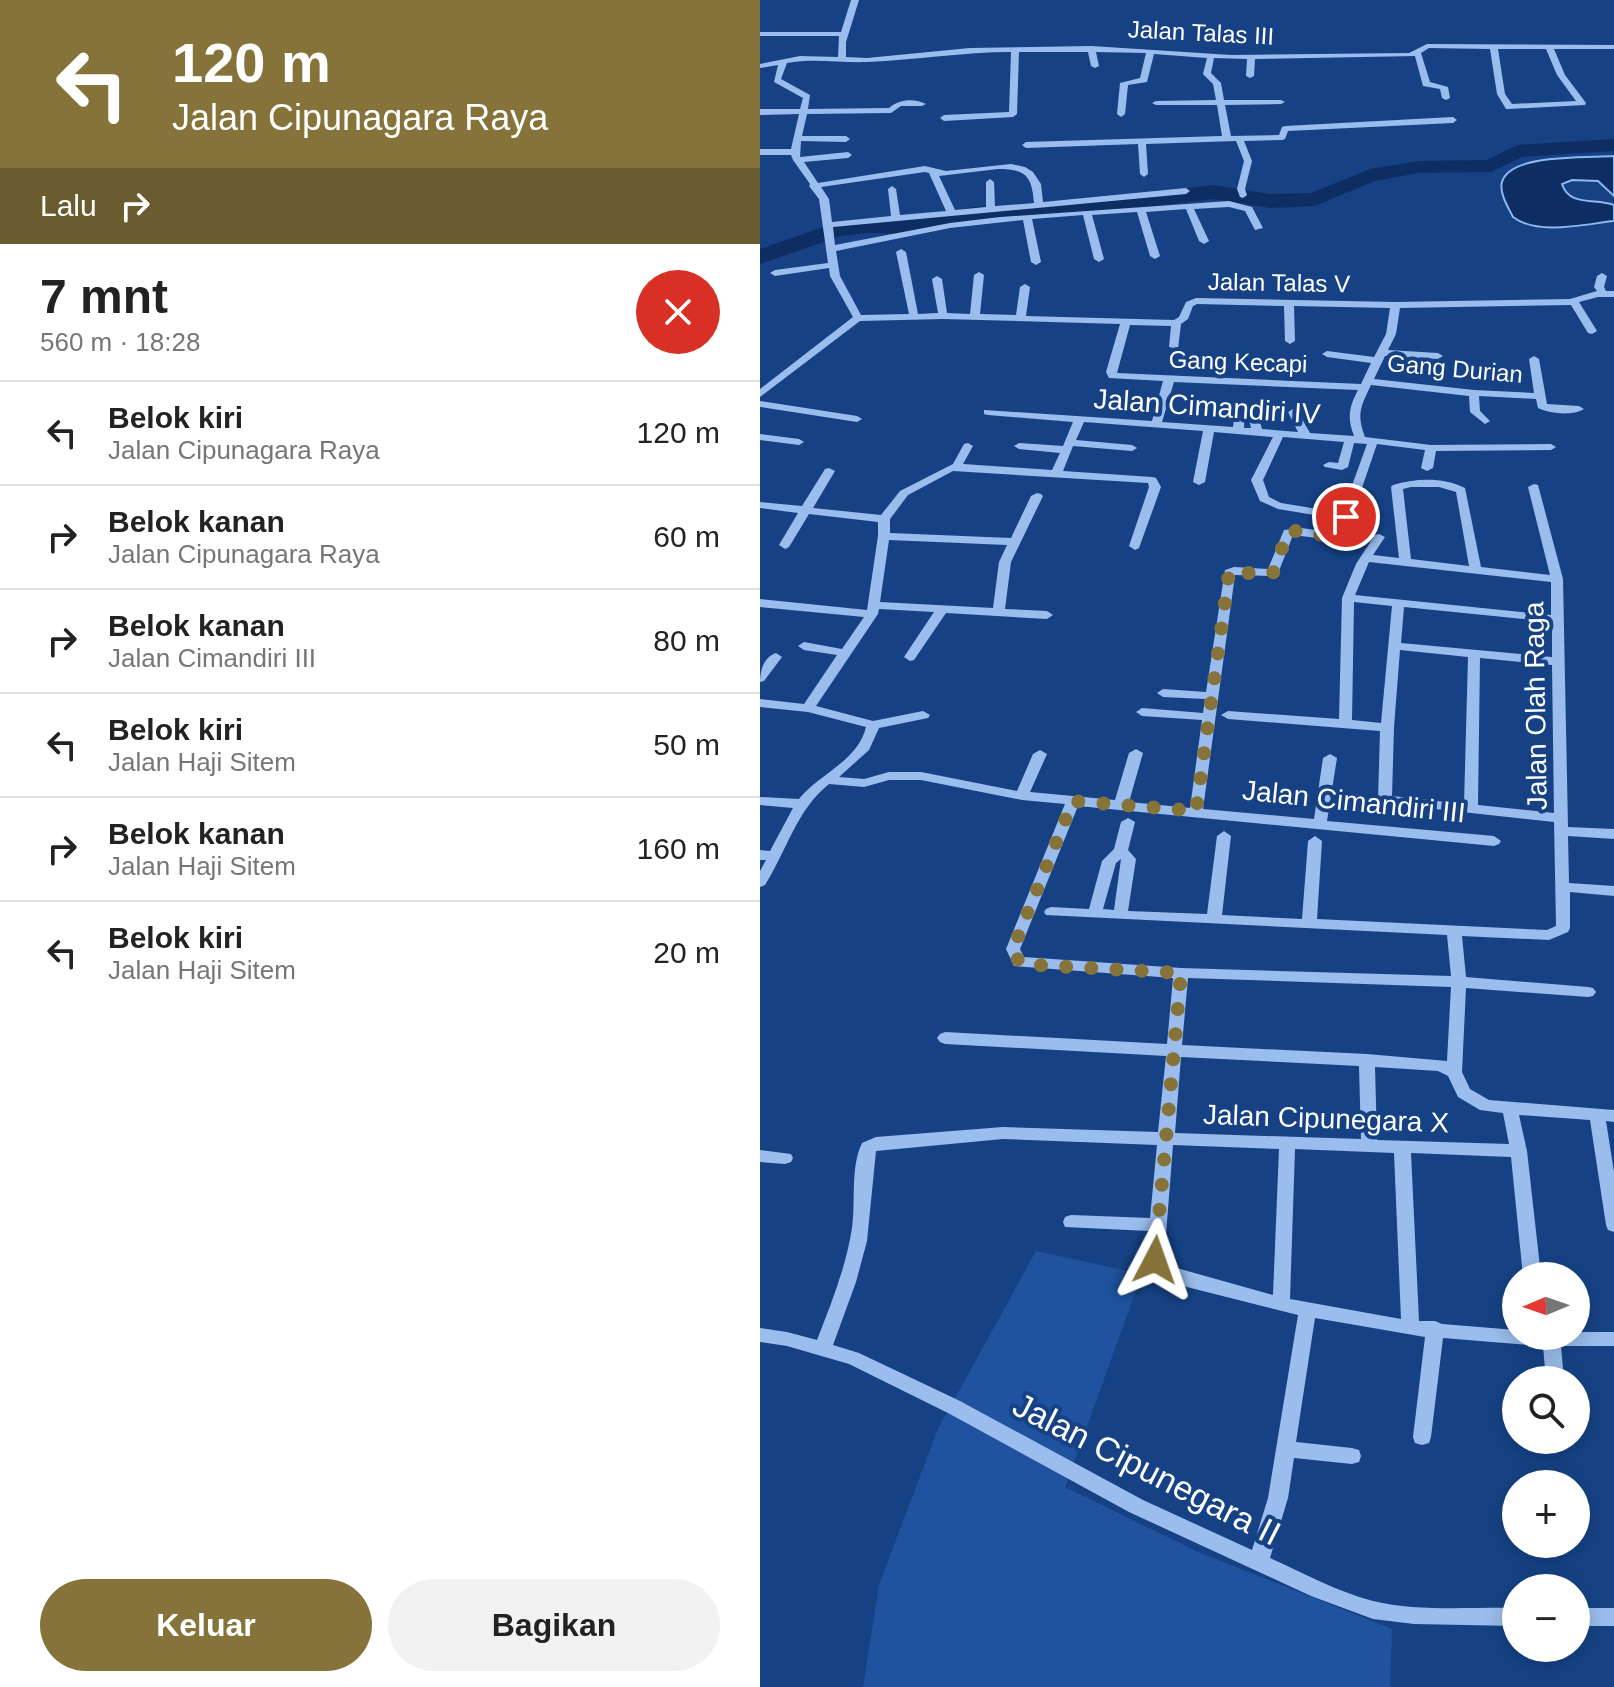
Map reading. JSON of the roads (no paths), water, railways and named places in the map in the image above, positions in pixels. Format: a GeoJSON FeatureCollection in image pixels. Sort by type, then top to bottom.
{"type":"FeatureCollection","features":[{"type":"Feature","properties":{"kind":"street"},"geometry":{"type":"LineString","coordinates":[[842,60],[839,46],[852,16],[855,0]]}},
{"type":"Feature","properties":{"kind":"street"},"geometry":{"type":"LineString","coordinates":[[760,34],[842,34]]}},
{"type":"Feature","properties":{"kind":"street","name":"Jalan Talas III"},"geometry":{"type":"LineString","coordinates":[[760,66],[800,58],[842,60],[1091,48],[1251,57],[1418,54],[1419,49],[1427,46],[1614,47]]}},
{"type":"Feature","properties":{"kind":"street"},"geometry":{"type":"LineString","coordinates":[[1091,48],[1095,66]]}},
{"type":"Feature","properties":{"kind":"street"},"geometry":{"type":"LineString","coordinates":[[1494,48],[1501,94],[1509,107],[1582,104],[1557,68],[1550,49]]}},
{"type":"Feature","properties":{"kind":"street"},"geometry":{"type":"LineString","coordinates":[[944,118],[1013,114],[1015,50]]}},
{"type":"Feature","properties":{"kind":"street"},"geometry":{"type":"LineString","coordinates":[[1121,114],[1124,83],[1143,81],[1151,51]]}},
{"type":"Feature","properties":{"kind":"street"},"geometry":{"type":"LineString","coordinates":[[1418,54],[1426,84],[1444,87],[1446,98]]}},
{"type":"Feature","properties":{"kind":"street"},"geometry":{"type":"LineString","coordinates":[[910,70],[909,63],[915,55]]}},
{"type":"Feature","properties":{"kind":"street"},"geometry":{"type":"LineString","coordinates":[[1211,56],[1207,74],[1216,82],[1227,139]]}},
{"type":"Feature","properties":{"kind":"street"},"geometry":{"type":"LineString","coordinates":[[1250,76],[1251,57]]}},
{"type":"Feature","properties":{"kind":"street"},"geometry":{"type":"LineString","coordinates":[[760,394],[858,318],[842,291],[832,265],[824,199],[796,156],[806,95],[777,80],[783,62]]}},
{"type":"Feature","properties":{"kind":"street"},"geometry":{"type":"LineString","coordinates":[[1156,103],[1281,102]]}},
{"type":"Feature","properties":{"kind":"street"},"geometry":{"type":"LineString","coordinates":[[760,112],[891,110],[899,103],[922,104]]}},
{"type":"Feature","properties":{"kind":"street"},"geometry":{"type":"LineString","coordinates":[[1026,145],[1283,137],[1285,129],[1453,120]]}},
{"type":"Feature","properties":{"kind":"street"},"geometry":{"type":"LineString","coordinates":[[797,138],[846,139]]}},
{"type":"Feature","properties":{"kind":"street"},"geometry":{"type":"LineString","coordinates":[[1239,139],[1248,161],[1241,189],[1243,195]]}},
{"type":"Feature","properties":{"kind":"street"},"geometry":{"type":"LineString","coordinates":[[1142,142],[1144,174]]}},
{"type":"Feature","properties":{"kind":"street"},"geometry":{"type":"LineString","coordinates":[[760,152],[796,156],[848,155]]}},
{"type":"Feature","properties":{"kind":"street"},"geometry":{"type":"LineString","coordinates":[[813,186],[925,169],[933,173],[992,168],[1028,172],[1037,186],[1039,205]]}},
{"type":"Feature","properties":{"kind":"street"},"geometry":{"type":"LineString","coordinates":[[933,173],[952,213]]}},
{"type":"Feature","properties":{"kind":"street"},"geometry":{"type":"LineString","coordinates":[[990,182],[991,208]]}},
{"type":"Feature","properties":{"kind":"street"},"geometry":{"type":"LineString","coordinates":[[892,189],[896,220]]}},
{"type":"Feature","properties":{"kind":"street"},"geometry":{"type":"LineString","coordinates":[[828,236],[865,245],[952,213],[1186,191]]}},
{"type":"Feature","properties":{"kind":"street"},"geometry":{"type":"LineString","coordinates":[[828,236],[896,220],[939,219],[966,227],[1027,217],[1229,204],[1249,209],[1258,228]]}},
{"type":"Feature","properties":{"kind":"street"},"geometry":{"type":"LineString","coordinates":[[1189,207],[1204,241]]}},
{"type":"Feature","properties":{"kind":"street"},"geometry":{"type":"LineString","coordinates":[[1141,210],[1155,256]]}},
{"type":"Feature","properties":{"kind":"street"},"geometry":{"type":"LineString","coordinates":[[1087,213],[1099,259]]}},
{"type":"Feature","properties":{"kind":"street"},"geometry":{"type":"LineString","coordinates":[[1027,217],[1036,262]]}},
{"type":"Feature","properties":{"kind":"street"},"geometry":{"type":"LineString","coordinates":[[901,252],[914,316]]}},
{"type":"Feature","properties":{"kind":"street"},"geometry":{"type":"LineString","coordinates":[[775,273],[832,265]]}},
{"type":"Feature","properties":{"kind":"street"},"geometry":{"type":"LineString","coordinates":[[975,317],[979,275]]}},
{"type":"Feature","properties":{"kind":"street"},"geometry":{"type":"LineString","coordinates":[[1602,276],[1599,287],[1608,294]]}},
{"type":"Feature","properties":{"kind":"street"},"geometry":{"type":"LineString","coordinates":[[937,279],[943,316]]}},
{"type":"Feature","properties":{"kind":"street"},"geometry":{"type":"LineString","coordinates":[[1021,318],[1025,287]]}},
{"type":"Feature","properties":{"kind":"street","name":"Jalan Talas V"},"geometry":{"type":"LineString","coordinates":[[858,318],[943,316],[1176,323],[1183,319],[1189,304],[1196,301],[1289,305],[1574,302],[1608,294]]}},
{"type":"Feature","properties":{"kind":"street"},"geometry":{"type":"LineString","coordinates":[[1574,302],[1592,331]]}},
{"type":"Feature","properties":{"kind":"street"},"geometry":{"type":"LineString","coordinates":[[1289,305],[1290,341]]}},
{"type":"Feature","properties":{"kind":"street"},"geometry":{"type":"LineString","coordinates":[[1196,811],[1229,573],[1273,573],[1288,532],[1337,534],[1346,517],[1362,440],[1354,423],[1364,384],[1393,327],[1395,305]]}},
{"type":"Feature","properties":{"kind":"street","name":"Gang Kecapi"},"geometry":{"type":"LineString","coordinates":[[1126,322],[1112,374],[1169,380],[1364,384]]}},
{"type":"Feature","properties":{"kind":"street"},"geometry":{"type":"LineString","coordinates":[[1174,347],[1176,323]]}},
{"type":"Feature","properties":{"kind":"street"},"geometry":{"type":"LineString","coordinates":[[1327,354],[1438,356]]}},
{"type":"Feature","properties":{"kind":"street"},"geometry":{"type":"LineString","coordinates":[[1534,359],[1542,406],[1546,409],[1579,409]]}},
{"type":"Feature","properties":{"kind":"street"},"geometry":{"type":"LineString","coordinates":[[1156,424],[1169,380]]}},
{"type":"Feature","properties":{"kind":"street","name":"Gang Durian"},"geometry":{"type":"LineString","coordinates":[[1364,384],[1540,396]]}},
{"type":"Feature","properties":{"kind":"street"},"geometry":{"type":"LineString","coordinates":[[1474,393],[1475,412],[1485,421]]}},
{"type":"Feature","properties":{"kind":"street"},"geometry":{"type":"LineString","coordinates":[[760,404],[857,419]]}},
{"type":"Feature","properties":{"kind":"street"},"geometry":{"type":"LineString","coordinates":[[1238,431],[1246,411],[1257,433]]}},
{"type":"Feature","properties":{"kind":"street"},"geometry":{"type":"LineString","coordinates":[[988,412],[1080,419]]}},
{"type":"Feature","properties":{"kind":"street"},"geometry":{"type":"LineString","coordinates":[[1293,412],[1306,436]]}},
{"type":"Feature","properties":{"kind":"street","name":"Jalan Cimandiri IV"},"geometry":{"type":"LineString","coordinates":[[1056,474],[1080,419],[1431,448],[1551,447]]}},
{"type":"Feature","properties":{"kind":"street"},"geometry":{"type":"LineString","coordinates":[[1199,482],[1209,429]]}},
{"type":"Feature","properties":{"kind":"street"},"geometry":{"type":"LineString","coordinates":[[1279,435],[1257,480],[1264,499],[1278,506],[1346,517]]}},
{"type":"Feature","properties":{"kind":"street"},"geometry":{"type":"LineString","coordinates":[[760,437],[799,442]]}},
{"type":"Feature","properties":{"kind":"street"},"geometry":{"type":"LineString","coordinates":[[1329,465],[1342,467],[1362,440]]}},
{"type":"Feature","properties":{"kind":"street"},"geometry":{"type":"LineString","coordinates":[[956,468],[968,446]]}},
{"type":"Feature","properties":{"kind":"street"},"geometry":{"type":"LineString","coordinates":[[1019,446],[1132,448]]}},
{"type":"Feature","properties":{"kind":"street"},"geometry":{"type":"LineString","coordinates":[[1427,468],[1431,448]]}},
{"type":"Feature","properties":{"kind":"street"},"geometry":{"type":"LineString","coordinates":[[808,708],[874,610],[884,519],[904,493],[944,469],[1056,474],[1155,483],[1135,546]]}},
{"type":"Feature","properties":{"kind":"street"},"geometry":{"type":"LineString","coordinates":[[785,545],[829,471]]}},
{"type":"Feature","properties":{"kind":"street"},"geometry":{"type":"LineString","coordinates":[[1405,562],[1397,487],[1407,484],[1453,485],[1461,490],[1476,570]]}},
{"type":"Feature","properties":{"kind":"street","name":"Jalan Olah Raga"},"geometry":{"type":"LineString","coordinates":[[1454,931],[1549,935],[1563,928],[1557,579],[1534,487]]}},
{"type":"Feature","properties":{"kind":"street"},"geometry":{"type":"LineString","coordinates":[[998,613],[1003,570],[1037,496]]}},
{"type":"Feature","properties":{"kind":"street"},"geometry":{"type":"LineString","coordinates":[[760,505],[884,519]]}},
{"type":"Feature","properties":{"kind":"street"},"geometry":{"type":"LineString","coordinates":[[884,536],[1014,542]]}},
{"type":"Feature","properties":{"kind":"street"},"geometry":{"type":"LineString","coordinates":[[1345,724],[1348,598],[1379,537]]}},
{"type":"Feature","properties":{"kind":"street"},"geometry":{"type":"LineString","coordinates":[[1366,558],[1557,579]]}},
{"type":"Feature","properties":{"kind":"street"},"geometry":{"type":"LineString","coordinates":[[1348,598],[1559,619]]}},
{"type":"Feature","properties":{"kind":"street"},"geometry":{"type":"LineString","coordinates":[[760,603],[1047,615]]}},
{"type":"Feature","properties":{"kind":"street"},"geometry":{"type":"LineString","coordinates":[[1398,604],[1387,727],[1385,800],[1471,809],[1614,834]]}},
{"type":"Feature","properties":{"kind":"street"},"geometry":{"type":"LineString","coordinates":[[910,657],[942,610]]}},
{"type":"Feature","properties":{"kind":"street"},"geometry":{"type":"LineString","coordinates":[[804,646],[845,653]]}},
{"type":"Feature","properties":{"kind":"street"},"geometry":{"type":"LineString","coordinates":[[1395,646],[1560,662]]}},
{"type":"Feature","properties":{"kind":"street"},"geometry":{"type":"LineString","coordinates":[[1471,809],[1474,654]]}},
{"type":"Feature","properties":{"kind":"street"},"geometry":{"type":"LineString","coordinates":[[760,678],[776,657]]}},
{"type":"Feature","properties":{"kind":"street"},"geometry":{"type":"LineString","coordinates":[[1163,693],[1212,696]]}},
{"type":"Feature","properties":{"kind":"street"},"geometry":{"type":"LineString","coordinates":[[760,703],[808,708],[873,725],[923,715]]}},
{"type":"Feature","properties":{"kind":"street"},"geometry":{"type":"LineString","coordinates":[[1142,712],[1209,717]]}},
{"type":"Feature","properties":{"kind":"street"},"geometry":{"type":"LineString","coordinates":[[1228,715],[1387,727]]}},
{"type":"Feature","properties":{"kind":"street"},"geometry":{"type":"LineString","coordinates":[[760,882],[812,792],[845,769],[872,734],[873,725]]}},
{"type":"Feature","properties":{"kind":"street"},"geometry":{"type":"LineString","coordinates":[[1121,804],[1136,753]]}},
{"type":"Feature","properties":{"kind":"street"},"geometry":{"type":"LineString","coordinates":[[1022,796],[1040,754]]}},
{"type":"Feature","properties":{"kind":"street"},"geometry":{"type":"LineString","coordinates":[[1320,823],[1330,758]]}},
{"type":"Feature","properties":{"kind":"street","name":"Jalan Cimandiri III"},"geometry":{"type":"LineString","coordinates":[[829,780],[864,783],[889,776],[921,776],[1022,796],[1494,841]]}},
{"type":"Feature","properties":{"kind":"street"},"geometry":{"type":"LineString","coordinates":[[760,801],[804,804]]}},
{"type":"Feature","properties":{"kind":"street"},"geometry":{"type":"LineString","coordinates":[[1073,801],[1013,949],[1019,962],[1181,973],[1459,982],[1588,992]]}},
{"type":"Feature","properties":{"kind":"street"},"geometry":{"type":"LineString","coordinates":[[1095,914],[1109,861],[1121,851],[1128,822]]}},
{"type":"Feature","properties":{"kind":"street"},"geometry":{"type":"LineString","coordinates":[[1214,919],[1224,836]]}},
{"type":"Feature","properties":{"kind":"street"},"geometry":{"type":"LineString","coordinates":[[1309,923],[1315,841]]}},
{"type":"Feature","properties":{"kind":"street"},"geometry":{"type":"LineString","coordinates":[[1120,915],[1129,859],[1121,851]]}},
{"type":"Feature","properties":{"kind":"street"},"geometry":{"type":"LineString","coordinates":[[760,855],[776,856]]}},
{"type":"Feature","properties":{"kind":"street"},"geometry":{"type":"LineString","coordinates":[[1561,887],[1614,891]]}},
{"type":"Feature","properties":{"kind":"street"},"geometry":{"type":"LineString","coordinates":[[1051,912],[1454,931],[1459,982],[1454,1072],[1464,1093],[1476,1101],[1510,1109],[1606,1116],[1614,1225]]}},
{"type":"Feature","properties":{"kind":"street"},"geometry":{"type":"LineString","coordinates":[[1181,973],[1155,1260],[1159,1270],[1307,1311],[1410,1327],[1502,1335]]}},
{"type":"Feature","properties":{"kind":"street"},"geometry":{"type":"LineString","coordinates":[[945,1038],[1367,1060],[1441,1065],[1454,1072]]}},
{"type":"Feature","properties":{"kind":"street"},"geometry":{"type":"LineString","coordinates":[[1367,1060],[1369,1145]]}},
{"type":"Feature","properties":{"kind":"street"},"geometry":{"type":"LineString","coordinates":[[1510,1109],[1519,1151],[1531,1262]]}},
{"type":"Feature","properties":{"kind":"street","name":"Jalan Cipunegara X"},"geometry":{"type":"LineString","coordinates":[[823,1349],[859,1239],[863,1169],[868,1147],[884,1142],[1003,1133],[1519,1151]]}},
{"type":"Feature","properties":{"kind":"street"},"geometry":{"type":"LineString","coordinates":[[1281,1305],[1287,1143]]}},
{"type":"Feature","properties":{"kind":"street"},"geometry":{"type":"LineString","coordinates":[[1402,1146],[1410,1327]]}},
{"type":"Feature","properties":{"kind":"street"},"geometry":{"type":"LineString","coordinates":[[760,1156],[785,1158]]}},
{"type":"Feature","properties":{"kind":"street"},"geometry":{"type":"LineString","coordinates":[[1071,1222],[1158,1225]]}},
{"type":"Feature","properties":{"kind":"street"},"geometry":{"type":"LineString","coordinates":[[1259,1561],[1278,1498],[1307,1311]]}},
{"type":"Feature","properties":{"kind":"street"},"geometry":{"type":"LineString","coordinates":[[1422,1437],[1435,1328]]}},
{"type":"Feature","properties":{"kind":"street","name":"Jalan Cipunegara II"},"geometry":{"type":"LineString","coordinates":[[760,1335],[853,1358],[954,1407],[1136,1506],[1311,1587],[1373,1610],[1414,1615],[1502,1617]]}},
{"type":"Feature","properties":{"kind":"street"},"geometry":{"type":"LineString","coordinates":[[1590,1339],[1614,1339]]}},
{"type":"Feature","properties":{"kind":"street"},"geometry":{"type":"LineString","coordinates":[[1286,1449],[1352,1456]]}},
{"type":"Feature","properties":{"kind":"street"},"geometry":{"type":"LineString","coordinates":[[1590,1617],[1614,1617]]}},
{"type":"Feature","properties":{"kind":"waterway"},"geometry":{"type":"LineString","coordinates":[[760,257],[837,230],[867,226],[906,227],[974,214],[1116,204],[1213,192],[1270,201],[1315,199],[1370,175],[1419,167],[1491,166],[1517,151],[1614,145]]}}]}
